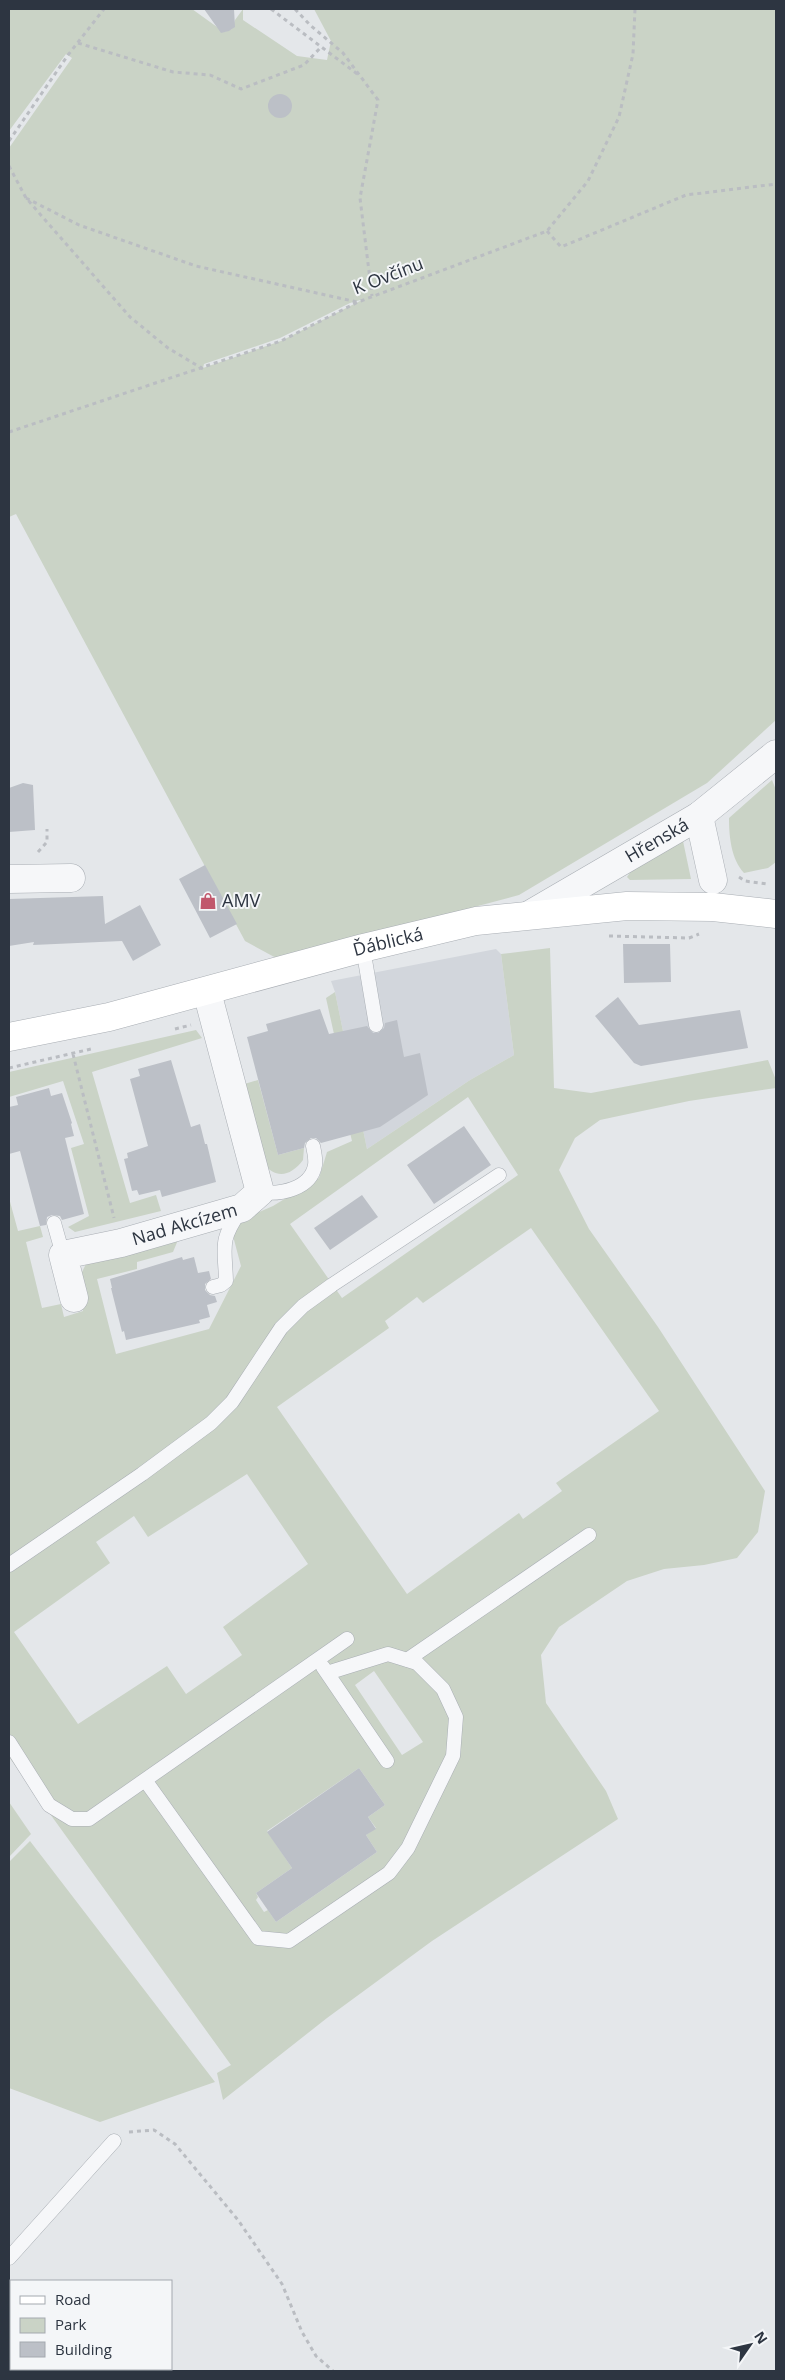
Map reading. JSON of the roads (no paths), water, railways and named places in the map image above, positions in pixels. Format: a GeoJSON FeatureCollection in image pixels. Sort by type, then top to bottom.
{"type":"FeatureCollection","features":[{"type":"Feature","properties":{"kind":"main road","name":"Ďáblická"},"geometry":{"type":"LineString","coordinates":[[9,1037],[109,1017],[207,992],[363,948],[476,921],[627,906],[713,907],[776,914]]}},
{"type":"Feature","properties":{"kind":"street","name":"Hřenská"},"geometry":{"type":"LineString","coordinates":[[529,915],[698,816],[776,754]]}},
{"type":"Feature","properties":{"kind":"street"},"geometry":{"type":"LineString","coordinates":[[698,816],[726,878]]}},
{"type":"Feature","properties":{"kind":"street"},"geometry":{"type":"LineString","coordinates":[[9,879],[71,878]]}},
{"type":"Feature","properties":{"kind":"street"},"geometry":{"type":"LineString","coordinates":[[207,992],[215,1018],[251,1200]]}},
{"type":"Feature","properties":{"kind":"street","name":"Nad Akcízem"},"geometry":{"type":"LineString","coordinates":[[63,1255],[121,1243],[251,1200]]}},
{"type":"Feature","properties":{"kind":"street"},"geometry":{"type":"LineString","coordinates":[[63,1255],[74,1298]]}},
{"type":"Feature","properties":{"kind":"lane"},"geometry":{"type":"LineString","coordinates":[[363,948],[376,1025]]}},
{"type":"Feature","properties":{"kind":"lane"},"geometry":{"type":"LineString","coordinates":[[213,1288],[226,1281],[223,1244],[229,1227],[251,1200],[292,1189],[310,1179],[315,1165],[313,1146]]}},
{"type":"Feature","properties":{"kind":"lane"},"geometry":{"type":"LineString","coordinates":[[9,1565],[142,1474],[211,1423],[232,1402],[281,1328],[303,1306],[499,1174]]}},
{"type":"Feature","properties":{"kind":"lane"},"geometry":{"type":"LineString","coordinates":[[54,1223],[63,1255]]}},
{"type":"Feature","properties":{"kind":"lane"},"geometry":{"type":"LineString","coordinates":[[407,1660],[589,1534]]}},
{"type":"Feature","properties":{"kind":"lane"},"geometry":{"type":"LineString","coordinates":[[9,1742],[49,1806],[72,1819],[89,1819],[347,1639]]}},
{"type":"Feature","properties":{"kind":"lane"},"geometry":{"type":"LineString","coordinates":[[146,1780],[258,1938],[289,1941],[389,1873],[408,1848],[453,1756],[456,1717],[443,1689],[417,1663],[388,1654],[327,1673]]}},
{"type":"Feature","properties":{"kind":"lane"},"geometry":{"type":"LineString","coordinates":[[318,1659],[387,1761]]}},
{"type":"Feature","properties":{"kind":"lane"},"geometry":{"type":"LineString","coordinates":[[9,2258],[114,2141]]}},
{"type":"Feature","properties":{"kind":"place","name":"AMV"},"geometry":{"type":"Point","coordinates":[208,901]}}]}
